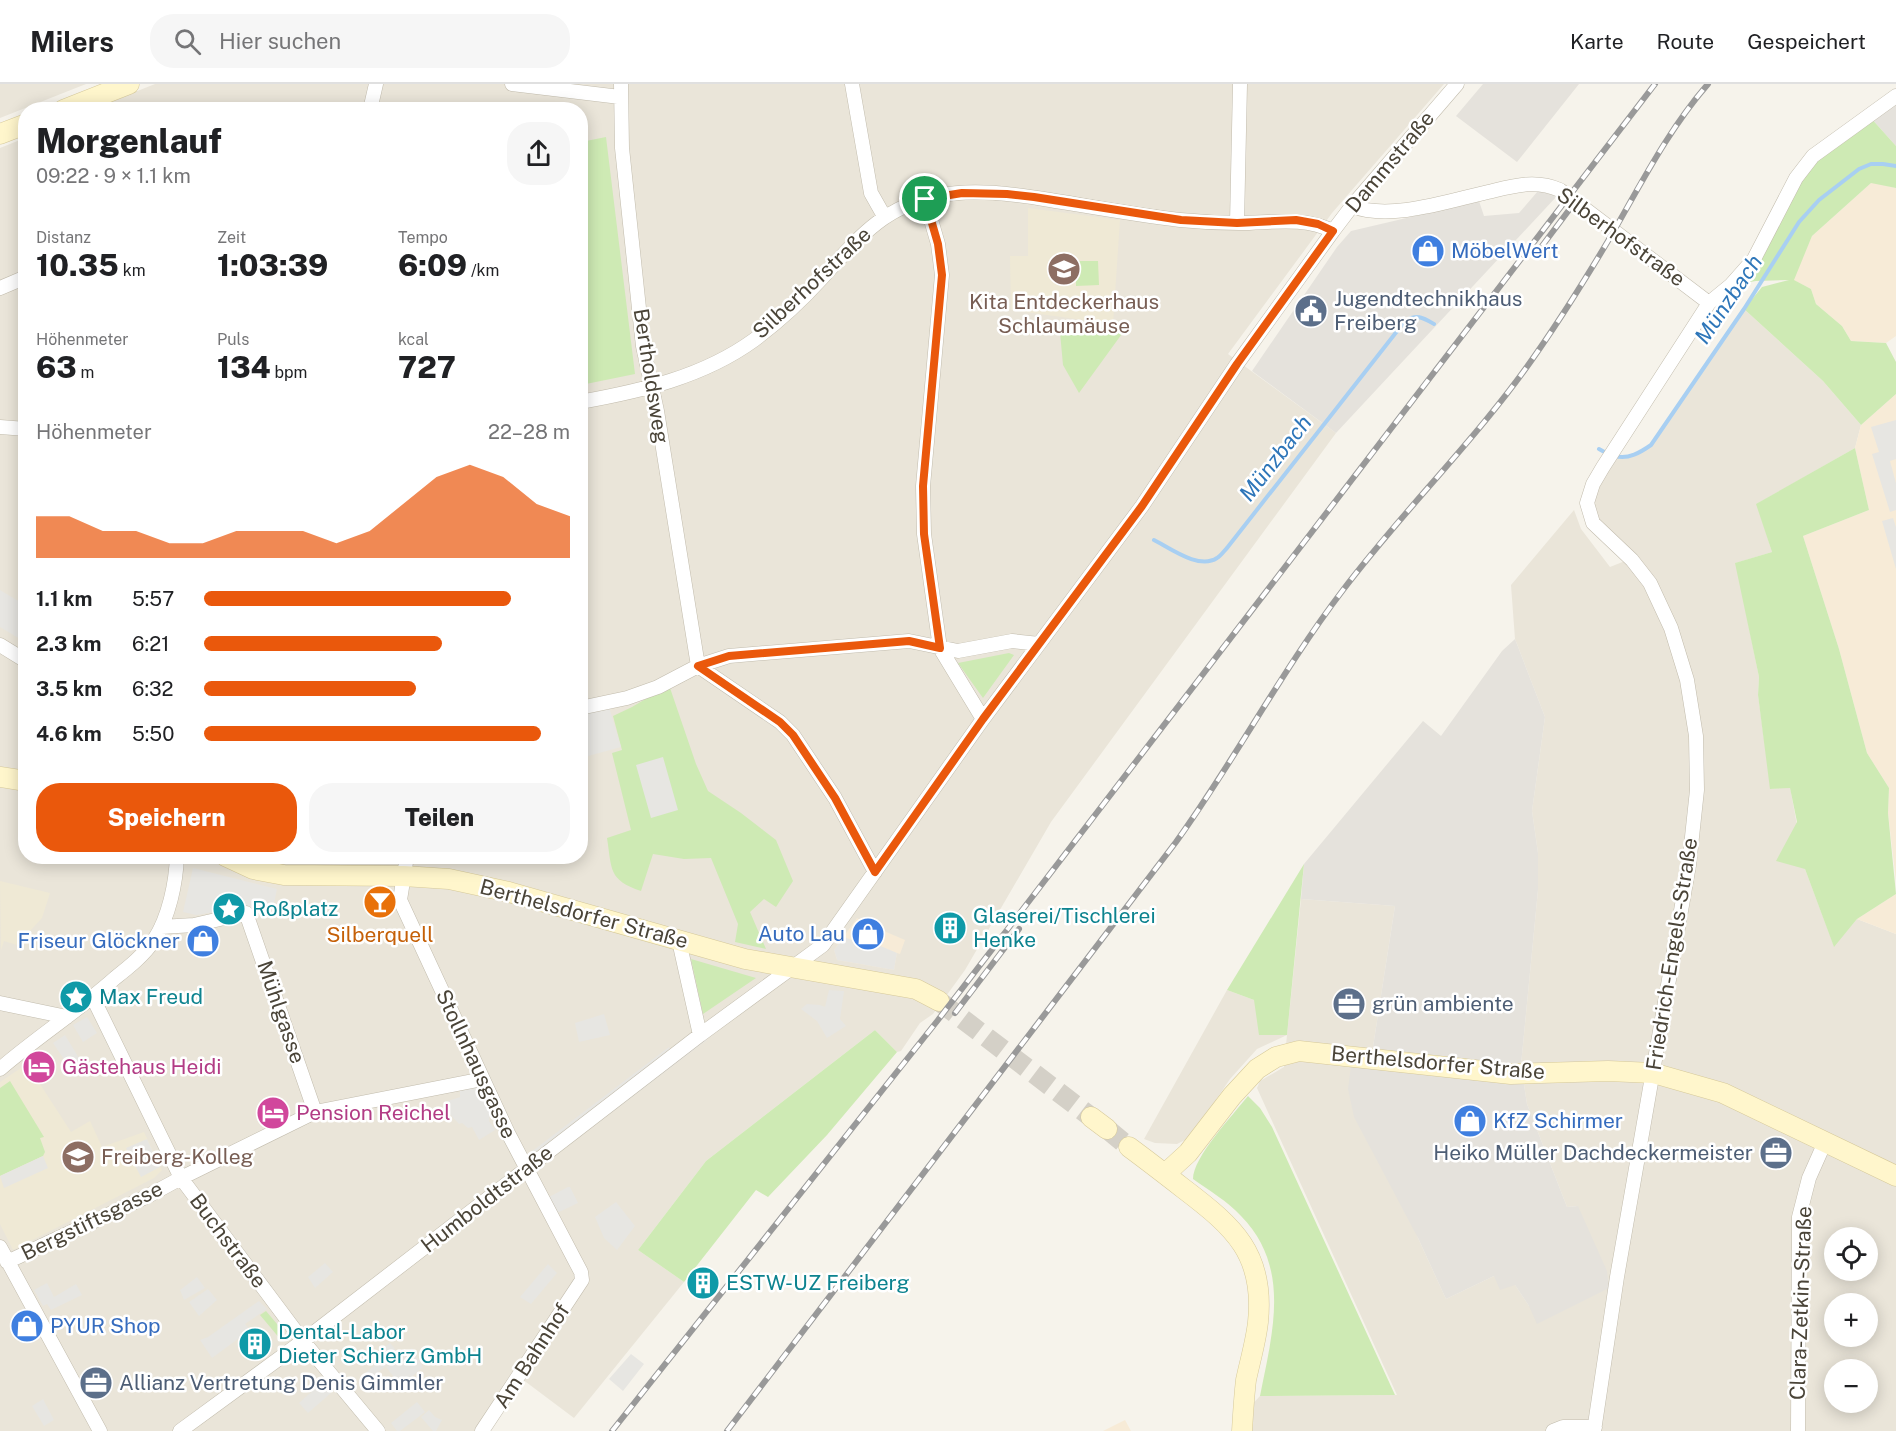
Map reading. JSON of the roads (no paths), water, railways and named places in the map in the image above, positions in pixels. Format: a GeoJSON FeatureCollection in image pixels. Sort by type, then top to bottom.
{"type":"FeatureCollection","features":[{"type":"Feature","properties":{"kind":"street"},"geometry":{"type":"LineString","coordinates":[[372,102],[376,84]]}},
{"type":"Feature","properties":{"kind":"street"},"geometry":{"type":"LineString","coordinates":[[512,84],[620,90]]}},
{"type":"Feature","properties":{"kind":"street"},"geometry":{"type":"LineString","coordinates":[[852,84],[871,194],[884,216]]}},
{"type":"Feature","properties":{"kind":"street"},"geometry":{"type":"LineString","coordinates":[[1237,223],[1240,84]]}},
{"type":"Feature","properties":{"kind":"street","name":"Dammstraße"},"geometry":{"type":"LineString","coordinates":[[795,968],[823,945],[983,719],[1142,506],[1237,364],[1333,231],[1457,84]]}},
{"type":"Feature","properties":{"kind":"street","name":"Bertholdsweg"},"geometry":{"type":"LineString","coordinates":[[620,90],[622,148],[643,346],[652,387],[698,666]]}},
{"type":"Feature","properties":{"kind":"street"},"geometry":{"type":"LineString","coordinates":[[87,102],[117,92]]}},
{"type":"Feature","properties":{"kind":"street"},"geometry":{"type":"LineString","coordinates":[[1709,303],[1731,285],[1754,259],[1796,178],[1813,156],[1896,96]]}},
{"type":"Feature","properties":{"kind":"street"},"geometry":{"type":"LineString","coordinates":[[0,134],[18,127]]}},
{"type":"Feature","properties":{"kind":"street","name":"Silberhofstraße"},"geometry":{"type":"LineString","coordinates":[[1352,206],[1365,211],[1389,213],[1508,187],[1533,183],[1548,184],[1560,190],[1709,303]]}},
{"type":"Feature","properties":{"kind":"street","name":"Silberhofstraße"},"geometry":{"type":"LineString","coordinates":[[588,401],[635,392],[718,363],[754,340],[808,293],[855,241],[884,216],[895,209],[925,199],[962,193],[1007,194],[1181,220],[1237,223],[1296,220],[1318,224],[1333,231]]}},
{"type":"Feature","properties":{"kind":"street"},"geometry":{"type":"LineString","coordinates":[[925,199],[938,244],[942,275],[923,486],[924,534],[940,648],[983,719]]}},
{"type":"Feature","properties":{"kind":"street"},"geometry":{"type":"LineString","coordinates":[[0,288],[18,280]]}},
{"type":"Feature","properties":{"kind":"street","name":"Friedrich-Engels-Straße"},"geometry":{"type":"LineString","coordinates":[[1594,1429],[1617,1277],[1689,865],[1697,790],[1696,736],[1687,680],[1671,628],[1650,583],[1632,560],[1593,523],[1587,503],[1593,484],[1603,467],[1709,303]]}},
{"type":"Feature","properties":{"kind":"street"},"geometry":{"type":"LineString","coordinates":[[0,427],[18,428]]}},
{"type":"Feature","properties":{"kind":"street"},"geometry":{"type":"LineString","coordinates":[[588,706],[627,698],[658,687],[698,666],[729,656],[909,641],[957,651],[1012,641],[1039,644]]}},
{"type":"Feature","properties":{"kind":"street"},"geometry":{"type":"LineString","coordinates":[[0,645],[18,656]]}},
{"type":"Feature","properties":{"kind":"street"},"geometry":{"type":"LineString","coordinates":[[698,666],[780,722],[793,735],[835,798],[875,872]]}},
{"type":"Feature","properties":{"kind":"street"},"geometry":{"type":"LineString","coordinates":[[0,777],[18,780]]}},
{"type":"Feature","properties":{"kind":"street"},"geometry":{"type":"LineString","coordinates":[[0,1069],[93,998],[141,956],[155,939],[161,927],[173,885],[176,864]]}},
{"type":"Feature","properties":{"kind":"street","name":"Berthelsdorfer Straße"},"geometry":{"type":"LineString","coordinates":[[242,864],[268,873],[403,876],[449,879],[481,885],[745,959],[916,989],[939,1001]]}},
{"type":"Feature","properties":{"kind":"street","name":"Stollnhausgasse"},"geometry":{"type":"LineString","coordinates":[[405,864],[400,900],[526,1169],[581,1272],[582,1280]]}},
{"type":"Feature","properties":{"kind":"street","name":"Mühlgasse"},"geometry":{"type":"LineString","coordinates":[[161,927],[195,925],[246,913],[315,1112]]}},
{"type":"Feature","properties":{"kind":"street"},"geometry":{"type":"LineString","coordinates":[[679,941],[700,1035]]}},
{"type":"Feature","properties":{"kind":"street","name":"Humboldtstraße"},"geometry":{"type":"LineString","coordinates":[[180,1431],[303,1341],[700,1035],[760,990],[795,968]]}},
{"type":"Feature","properties":{"kind":"street","name":"Buchstraße"},"geometry":{"type":"LineString","coordinates":[[93,998],[181,1178],[303,1341],[378,1431]]}},
{"type":"Feature","properties":{"kind":"street"},"geometry":{"type":"LineString","coordinates":[[0,1003],[67,1017]]}},
{"type":"Feature","properties":{"kind":"street","name":"Berthelsdorfer Straße"},"geometry":{"type":"LineString","coordinates":[[1165,1174],[1188,1153],[1232,1096],[1257,1069],[1276,1057],[1299,1051],[1511,1074],[1608,1071],[1653,1073],[1723,1093],[1896,1176]]}},
{"type":"Feature","properties":{"kind":"street","name":"Bergstiftsgasse"},"geometry":{"type":"LineString","coordinates":[[7,1262],[148,1196],[315,1112],[483,1079]]}},
{"type":"Feature","properties":{"kind":"street"},"geometry":{"type":"LineString","coordinates":[[1091,1117],[1107,1129]]}},
{"type":"Feature","properties":{"kind":"street","name":"Clara-Zetkin-Straße"},"geometry":{"type":"LineString","coordinates":[[1798,1431],[1799,1217],[1809,1178],[1825,1142]]}},
{"type":"Feature","properties":{"kind":"street"},"geometry":{"type":"LineString","coordinates":[[1129,1147],[1232,1229],[1245,1247],[1253,1264],[1260,1298],[1258,1324],[1246,1381],[1242,1431]]}},
{"type":"Feature","properties":{"kind":"street"},"geometry":{"type":"LineString","coordinates":[[0,1247],[100,1431]]}},
{"type":"Feature","properties":{"kind":"street","name":"Am Bahnhof"},"geometry":{"type":"LineString","coordinates":[[482,1431],[582,1280]]}},
{"type":"Feature","properties":{"kind":"street"},"geometry":{"type":"LineString","coordinates":[[1553,1431],[1563,1427],[1594,1429]]}},
{"type":"Feature","properties":{"kind":"waterway","name":"Münzbach"},"geometry":{"type":"LineString","coordinates":[[1615,456],[1639,453],[1651,445],[1744,309],[1799,222],[1819,200],[1859,169],[1871,164],[1896,166]]}},
{"type":"Feature","properties":{"kind":"waterway","name":"Münzbach"},"geometry":{"type":"LineString","coordinates":[[1154,540],[1193,560],[1210,561],[1218,557],[1405,321],[1420,317],[1434,324]]}},
{"type":"Feature","properties":{"kind":"waterway","name":"Münzbach"},"geometry":{"type":"LineString","coordinates":[[1599,449],[1608,454]]}},
{"type":"Feature","properties":{"kind":"tunnel"},"geometry":{"type":"LineString","coordinates":[[939,1001],[1091,1117]]}},
{"type":"Feature","properties":{"kind":"tunnel"},"geometry":{"type":"LineString","coordinates":[[1107,1129],[1129,1147]]}},
{"type":"Feature","properties":{"kind":"railway"},"geometry":{"type":"LineString","coordinates":[[612,1431],[938,1020],[1655,84]]}},
{"type":"Feature","properties":{"kind":"railway"},"geometry":{"type":"LineString","coordinates":[[727,1431],[1176,842],[1299,652],[1343,590],[1516,382],[1583,283],[1679,121],[1708,84]]}},
{"type":"Feature","properties":{"kind":"railway"},"geometry":{"type":"LineString","coordinates":[[1542,246],[1569,210]]}},
{"type":"Feature","properties":{"kind":"railway"},"geometry":{"type":"LineString","coordinates":[[955,1013],[1019,929]]}},
{"type":"Feature","properties":{"kind":"place","name":"MöbelWert"},"geometry":{"type":"Point","coordinates":[1428,251]}},
{"type":"Feature","properties":{"kind":"place","name":"Kita Entdeckerhaus Schlaumäuse"},"geometry":{"type":"Point","coordinates":[1064,269]}},
{"type":"Feature","properties":{"kind":"place","name":"Jugendtechnikhaus Freiberg"},"geometry":{"type":"Point","coordinates":[1311,311]}},
{"type":"Feature","properties":{"kind":"place","name":"Silberquell"},"geometry":{"type":"Point","coordinates":[380,902]}},
{"type":"Feature","properties":{"kind":"place","name":"Roßplatz"},"geometry":{"type":"Point","coordinates":[229,909]}},
{"type":"Feature","properties":{"kind":"place","name":"Glaserei/Tischlerei Henke"},"geometry":{"type":"Point","coordinates":[950,928]}},
{"type":"Feature","properties":{"kind":"place","name":"Auto Lau"},"geometry":{"type":"Point","coordinates":[868,934]}},
{"type":"Feature","properties":{"kind":"place","name":"Friseur Glöckner"},"geometry":{"type":"Point","coordinates":[203,941]}},
{"type":"Feature","properties":{"kind":"place","name":"Max Freud"},"geometry":{"type":"Point","coordinates":[76,997]}},
{"type":"Feature","properties":{"kind":"place","name":"grün ambiente"},"geometry":{"type":"Point","coordinates":[1349,1004]}},
{"type":"Feature","properties":{"kind":"place","name":"Gästehaus Heidi"},"geometry":{"type":"Point","coordinates":[39,1067]}},
{"type":"Feature","properties":{"kind":"place","name":"Pension Reichel"},"geometry":{"type":"Point","coordinates":[273,1113]}},
{"type":"Feature","properties":{"kind":"place","name":"KfZ Schirmer"},"geometry":{"type":"Point","coordinates":[1470,1121]}},
{"type":"Feature","properties":{"kind":"place","name":"Heiko Müller Dachdeckermeister"},"geometry":{"type":"Point","coordinates":[1776,1153]}},
{"type":"Feature","properties":{"kind":"place","name":"Freiberg-Kolleg"},"geometry":{"type":"Point","coordinates":[78,1157]}},
{"type":"Feature","properties":{"kind":"place","name":"ESTW-UZ Freiberg"},"geometry":{"type":"Point","coordinates":[703,1283]}},
{"type":"Feature","properties":{"kind":"place","name":"PYUR Shop"},"geometry":{"type":"Point","coordinates":[27,1326]}},
{"type":"Feature","properties":{"kind":"place","name":"Dental-Labor Dieter Schierz GmbH"},"geometry":{"type":"Point","coordinates":[255,1344]}},
{"type":"Feature","properties":{"kind":"place","name":"Allianz Vertretung Denis Gimmler"},"geometry":{"type":"Point","coordinates":[96,1383]}}]}
